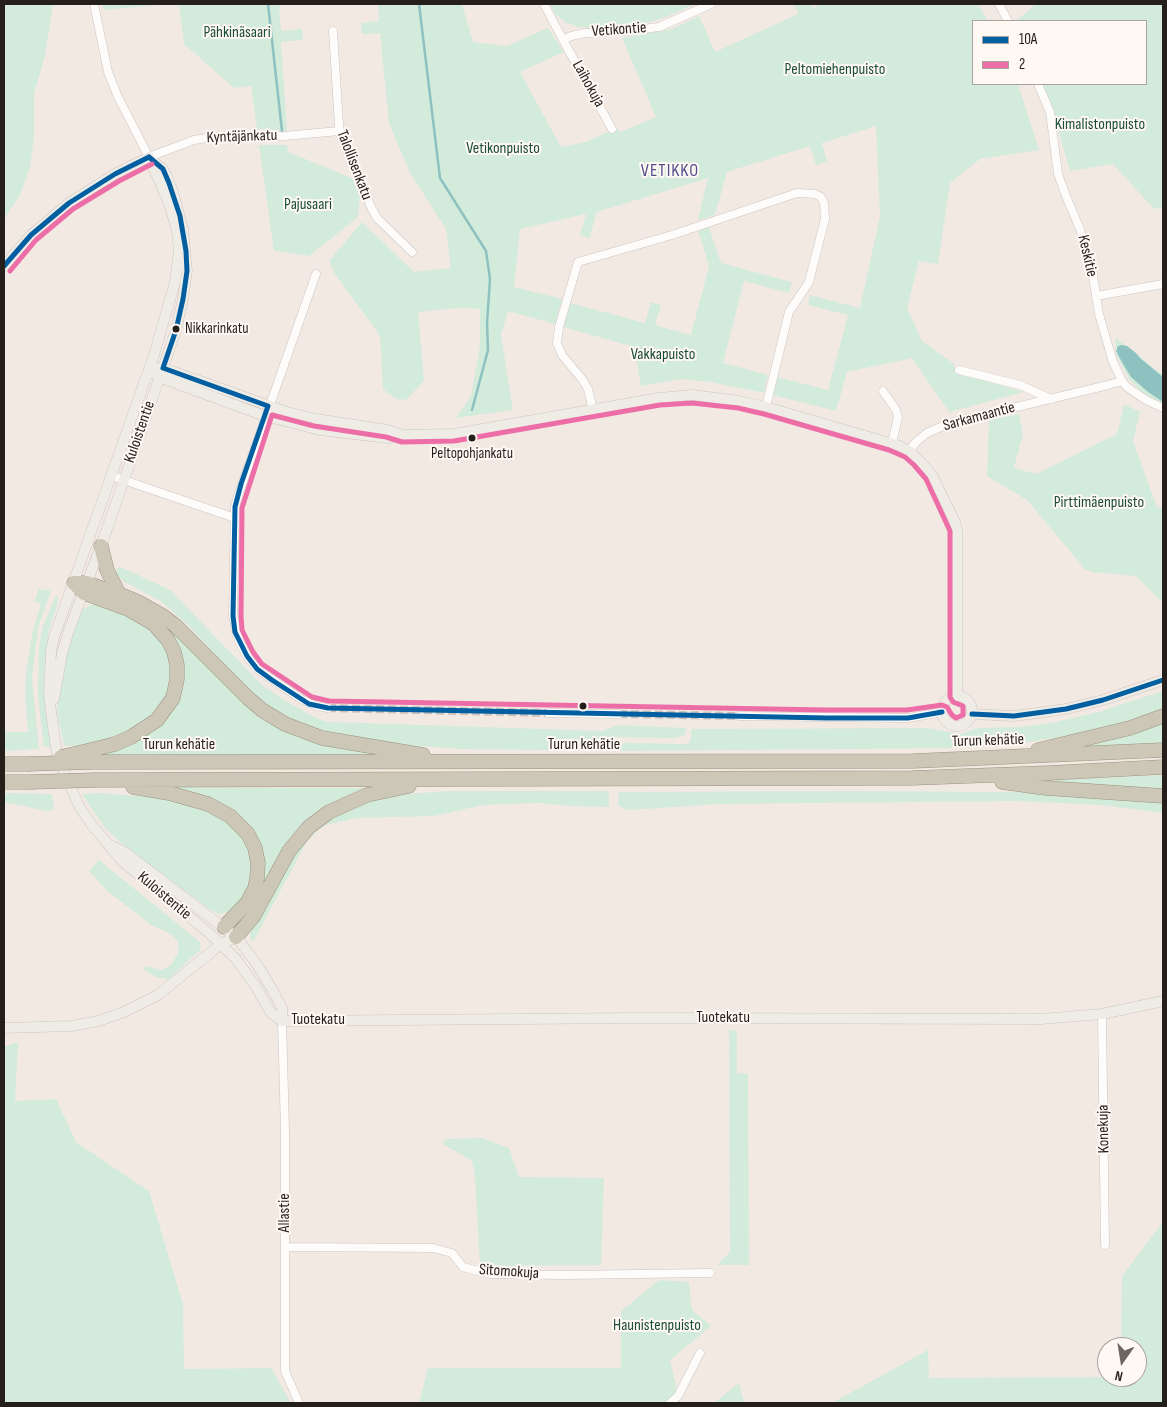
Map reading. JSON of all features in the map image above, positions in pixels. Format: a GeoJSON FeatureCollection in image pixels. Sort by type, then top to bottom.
{"type":"FeatureCollection","features":[{"type":"Feature","properties":{"kind":"highway"},"geometry":{"type":"LineString","coordinates":[[101,546],[107,570],[119,594]]}},
{"type":"Feature","properties":{"kind":"highway"},"geometry":{"type":"LineString","coordinates":[[82,586],[119,594],[163,616],[176,626],[248,698],[262,710],[285,724],[310,735],[334,741],[471,762]]}},
{"type":"Feature","properties":{"kind":"highway"},"geometry":{"type":"LineString","coordinates":[[82,586],[154,624],[164,634],[171,646],[176,659],[177,673],[173,698],[157,720],[132,737],[89,757]]}},
{"type":"Feature","properties":{"kind":"highway"},"geometry":{"type":"LineString","coordinates":[[998,759],[1130,728],[1163,716]]}},
{"type":"Feature","properties":{"kind":"highway","name":"Turun kehätie"},"geometry":{"type":"LineString","coordinates":[[4,764],[28,764],[89,757],[471,762],[903,762],[1163,750]]}},
{"type":"Feature","properties":{"kind":"highway","name":"Turun kehätie"},"geometry":{"type":"LineString","coordinates":[[4,782],[95,780],[969,777],[1163,767]]}},
{"type":"Feature","properties":{"kind":"highway"},"geometry":{"type":"LineString","coordinates":[[969,777],[1046,788],[1163,796]]}},
{"type":"Feature","properties":{"kind":"highway"},"geometry":{"type":"LineString","coordinates":[[95,780],[194,799],[221,810],[243,828],[255,848],[258,863],[257,879],[255,888],[247,903],[224,927]]}},
{"type":"Feature","properties":{"kind":"highway"},"geometry":{"type":"LineString","coordinates":[[236,937],[253,917],[289,851],[305,831],[319,818],[342,805],[367,795],[444,780]]}},
{"type":"Feature","properties":{"kind":"street","name":"Kuloistentie"},"geometry":{"type":"LineString","coordinates":[[82,586],[112,476],[160,336],[175,282],[178,252],[177,230],[170,206],[108,72],[94,4]]}},
{"type":"Feature","properties":{"kind":"street"},"geometry":{"type":"LineString","coordinates":[[544,4],[563,40]]}},
{"type":"Feature","properties":{"kind":"street","name":"Vetikontie"},"geometry":{"type":"LineString","coordinates":[[563,40],[585,32],[628,31],[659,27],[711,4]]}},
{"type":"Feature","properties":{"kind":"street"},"geometry":{"type":"LineString","coordinates":[[999,4],[1007,20]]}},
{"type":"Feature","properties":{"kind":"street","name":"Talollisenkatu"},"geometry":{"type":"LineString","coordinates":[[332,31],[339,131],[377,218],[412,252]]}},
{"type":"Feature","properties":{"kind":"street","name":"Laihokuja"},"geometry":{"type":"LineString","coordinates":[[563,40],[612,129]]}},
{"type":"Feature","properties":{"kind":"street","name":"Keskitie"},"geometry":{"type":"LineString","coordinates":[[1038,85],[1050,112],[1058,174],[1080,229],[1092,270],[1108,348],[1122,380],[1134,393],[1163,408]]}},
{"type":"Feature","properties":{"kind":"street","name":"Kyntäjänkatu"},"geometry":{"type":"LineString","coordinates":[[148,158],[194,140],[213,137],[284,136],[339,131]]}},
{"type":"Feature","properties":{"kind":"street","name":"Kuloistentie"},"geometry":{"type":"LineString","coordinates":[[148,158],[163,169],[180,216],[187,270],[183,299],[176,330],[101,546],[82,586],[54,636],[51,651],[49,695],[57,754],[79,806],[91,824],[122,861],[220,944]]}},
{"type":"Feature","properties":{"kind":"street"},"geometry":{"type":"LineString","coordinates":[[4,266],[31,235],[69,203],[115,174],[148,158]]}},
{"type":"Feature","properties":{"kind":"street"},"geometry":{"type":"LineString","coordinates":[[593,410],[588,389],[562,355],[557,343],[559,327],[578,262],[672,235],[796,193],[815,194],[821,197],[824,203],[825,219],[809,282],[789,312],[766,407]]}},
{"type":"Feature","properties":{"kind":"street"},"geometry":{"type":"LineString","coordinates":[[316,274],[241,484],[235,507],[233,616],[239,641],[251,662],[272,680],[309,704],[328,708]]}},
{"type":"Feature","properties":{"kind":"street"},"geometry":{"type":"LineString","coordinates":[[1096,296],[1163,284]]}},
{"type":"Feature","properties":{"kind":"street"},"geometry":{"type":"LineString","coordinates":[[148,370],[320,430],[352,435],[388,438],[403,435],[454,434],[659,398],[692,395],[739,401],[766,407],[892,443],[909,451],[932,475],[955,522],[957,530],[957,696]]}},
{"type":"Feature","properties":{"kind":"street"},"geometry":{"type":"LineString","coordinates":[[960,370],[1020,385],[1051,400]]}},
{"type":"Feature","properties":{"kind":"street","name":"Sarkamaantie"},"geometry":{"type":"LineString","coordinates":[[909,451],[927,433],[944,425],[1051,400],[1122,380]]}},
{"type":"Feature","properties":{"kind":"street"},"geometry":{"type":"LineString","coordinates":[[883,391],[896,410],[898,417],[892,443]]}},
{"type":"Feature","properties":{"kind":"street"},"geometry":{"type":"LineString","coordinates":[[112,476],[235,518]]}},
{"type":"Feature","properties":{"kind":"street"},"geometry":{"type":"LineString","coordinates":[[972,714],[1014,716],[1066,709],[1104,700],[1163,680]]}},
{"type":"Feature","properties":{"kind":"street"},"geometry":{"type":"LineString","coordinates":[[957,696],[961,696],[969,701],[972,714],[966,722],[957,726],[946,720],[942,712],[948,699],[957,696]]}},
{"type":"Feature","properties":{"kind":"street"},"geometry":{"type":"LineString","coordinates":[[739,716],[908,718],[942,712]]}},
{"type":"Feature","properties":{"kind":"street"},"geometry":{"type":"LineString","coordinates":[[548,713],[620,714]]}},
{"type":"Feature","properties":{"kind":"street","name":"Kuloistentie"},"geometry":{"type":"LineString","coordinates":[[109,845],[126,854],[224,927]]}},
{"type":"Feature","properties":{"kind":"street"},"geometry":{"type":"LineString","coordinates":[[220,944],[224,927]]}},
{"type":"Feature","properties":{"kind":"street","name":"Allastie"},"geometry":{"type":"LineString","coordinates":[[224,927],[236,937],[256,963],[282,1008],[286,1247],[285,1371],[299,1403]]}},
{"type":"Feature","properties":{"kind":"street"},"geometry":{"type":"LineString","coordinates":[[4,1028],[72,1026],[98,1021],[124,1012],[165,990],[220,944],[236,937]]}},
{"type":"Feature","properties":{"kind":"street"},"geometry":{"type":"LineString","coordinates":[[220,944],[236,959],[271,1013],[282,1021]]}},
{"type":"Feature","properties":{"kind":"street","name":"Tuotekatu"},"geometry":{"type":"LineString","coordinates":[[282,1021],[626,1018],[1041,1019],[1102,1014],[1163,1001]]}},
{"type":"Feature","properties":{"kind":"street","name":"Konekuja"},"geometry":{"type":"LineString","coordinates":[[1102,1014],[1105,1244]]}},
{"type":"Feature","properties":{"kind":"street","name":"Sitomokuja"},"geometry":{"type":"LineString","coordinates":[[286,1247],[432,1248],[452,1253],[463,1267],[491,1274],[710,1273]]}},
{"type":"Feature","properties":{"kind":"street"},"geometry":{"type":"LineString","coordinates":[[670,1403],[678,1396],[700,1353]]}},
{"type":"Feature","properties":{"kind":"green space"},"geometry":{"type":"Polygon","coordinates":[[[4,4],[53,4],[45,55],[34,94],[34,138],[30,167],[20,195],[4,219],[4,4]]]}},
{"type":"Feature","properties":{"kind":"green space"},"geometry":{"type":"Polygon","coordinates":[[[102,4],[168,4],[104,10],[102,4]]]}},
{"type":"Feature","properties":{"kind":"green space","name":"Pähkinäsaari"},"geometry":{"type":"Polygon","coordinates":[[[179,4],[279,4],[281,31],[302,29],[303,40],[281,42],[287,131],[257,129],[251,86],[234,88],[184,44],[179,4]]]}},
{"type":"Feature","properties":{"kind":"green space"},"geometry":{"type":"Polygon","coordinates":[[[378,4],[462,4],[473,42],[507,46],[548,28],[564,52],[520,72],[561,147],[586,142],[617,128],[620,132],[656,117],[622,38],[672,29],[699,16],[715,52],[798,14],[794,4],[811,4],[813,8],[822,4],[978,4],[987,20],[972,20],[972,85],[1018,85],[1039,150],[980,159],[950,183],[938,264],[919,261],[907,308],[922,341],[953,363],[957,373],[1024,392],[949,412],[912,358],[847,372],[836,411],[773,395],[777,377],[828,390],[848,315],[808,305],[810,295],[860,308],[880,216],[876,126],[822,143],[827,161],[816,165],[810,146],[727,172],[715,215],[698,220],[708,178],[597,212],[589,238],[580,235],[586,214],[520,229],[514,287],[562,299],[555,324],[508,311],[501,335],[513,410],[456,418],[471,396],[480,346],[480,309],[457,308],[418,312],[424,381],[406,400],[396,399],[383,389],[380,336],[335,274],[329,261],[362,222],[414,272],[451,268],[446,229],[410,173],[389,123],[380,33],[362,34],[361,23],[379,21],[378,4]]]}},
{"type":"Feature","properties":{"kind":"green space"},"geometry":{"type":"Polygon","coordinates":[[[550,4],[693,5],[647,23],[594,28],[578,27],[565,22],[555,14],[550,4]]]}},
{"type":"Feature","properties":{"kind":"green space","name":"Kimalistonpuisto"},"geometry":{"type":"Polygon","coordinates":[[[1036,4],[1163,4],[1163,207],[1154,209],[1113,164],[1070,171],[1053,111],[1043,85],[1147,85],[1147,20],[1017,20],[1036,4]]]}},
{"type":"Feature","properties":{"kind":"green space","name":"Pajusaari"},"geometry":{"type":"Polygon","coordinates":[[[259,145],[287,145],[288,152],[352,178],[360,195],[358,217],[309,256],[274,251],[259,145]]]}},
{"type":"Feature","properties":{"kind":"green space","name":"Vakkapuisto"},"geometry":{"type":"Polygon","coordinates":[[[709,227],[721,263],[792,282],[789,293],[744,281],[723,363],[768,375],[764,393],[711,382],[680,379],[641,386],[634,347],[564,327],[570,303],[645,323],[651,302],[661,305],[655,325],[691,335],[709,266],[698,231],[709,227]]]}},
{"type":"Feature","properties":{"kind":"green space"},"geometry":{"type":"Polygon","coordinates":[[[1115,337],[1163,375],[1163,404],[1144,394],[1129,379],[1117,356],[1115,337]]]}},
{"type":"Feature","properties":{"kind":"green space","name":"Pirttimäenpuisto"},"geometry":{"type":"Polygon","coordinates":[[[1124,404],[1140,412],[1133,441],[1157,507],[1163,508],[1163,601],[1136,576],[1092,572],[1085,569],[1027,500],[987,476],[989,420],[1019,414],[1023,434],[1014,468],[1036,474],[1117,434],[1124,404]]]}},
{"type":"Feature","properties":{"kind":"green space"},"geometry":{"type":"Polygon","coordinates":[[[121,567],[170,590],[263,686],[314,717],[325,721],[603,731],[618,725],[686,728],[685,735],[675,738],[617,737],[611,741],[612,751],[462,749],[401,745],[311,729],[268,707],[242,684],[188,625],[162,602],[123,581],[116,573],[117,568],[121,567]]]}},
{"type":"Feature","properties":{"kind":"green space"},"geometry":{"type":"Polygon","coordinates":[[[38,589],[51,591],[38,628],[32,679],[39,749],[4,751],[4,732],[28,732],[25,694],[26,674],[32,635],[41,604],[35,602],[38,589]]]}},
{"type":"Feature","properties":{"kind":"green space"},"geometry":{"type":"Polygon","coordinates":[[[56,595],[58,596],[57,605],[49,630],[44,673],[52,747],[44,747],[38,696],[39,646],[43,626],[56,595]]]}},
{"type":"Feature","properties":{"kind":"green space"},"geometry":{"type":"Polygon","coordinates":[[[90,605],[106,605],[148,626],[166,648],[171,662],[172,684],[161,710],[122,736],[86,745],[64,746],[57,712],[65,658],[81,611],[90,605]]]}},
{"type":"Feature","properties":{"kind":"green space"},"geometry":{"type":"Polygon","coordinates":[[[166,623],[245,702],[335,746],[379,755],[98,755],[116,748],[177,696],[161,626],[166,623]]]}},
{"type":"Feature","properties":{"kind":"green space"},"geometry":{"type":"Polygon","coordinates":[[[1163,691],[1163,710],[1148,716],[1089,732],[1036,741],[971,748],[620,751],[621,745],[624,743],[687,744],[690,742],[692,729],[927,728],[960,734],[978,728],[1020,727],[1051,723],[1098,712],[1163,691]]]}},
{"type":"Feature","properties":{"kind":"green space"},"geometry":{"type":"Polygon","coordinates":[[[1163,723],[1163,743],[1086,746],[1163,723]]]}},
{"type":"Feature","properties":{"kind":"green space"},"geometry":{"type":"Polygon","coordinates":[[[1163,775],[1163,792],[1046,781],[1050,780],[1163,775]]]}},
{"type":"Feature","properties":{"kind":"green space"},"geometry":{"type":"Polygon","coordinates":[[[175,787],[368,788],[303,824],[290,838],[253,907],[245,916],[255,898],[255,840],[175,787]]]}},
{"type":"Feature","properties":{"kind":"green space"},"geometry":{"type":"Polygon","coordinates":[[[448,791],[609,791],[609,806],[571,806],[539,803],[483,805],[434,816],[356,818],[326,825],[307,841],[255,938],[253,941],[250,940],[251,927],[290,857],[320,822],[372,800],[406,794],[448,791]]]}},
{"type":"Feature","properties":{"kind":"green space"},"geometry":{"type":"Polygon","coordinates":[[[619,792],[1016,792],[1163,800],[1163,813],[1102,805],[1016,801],[718,804],[630,810],[618,805],[619,792]]]}},
{"type":"Feature","properties":{"kind":"green space"},"geometry":{"type":"Polygon","coordinates":[[[4,793],[52,794],[54,806],[51,811],[48,811],[4,802],[4,793]]]}},
{"type":"Feature","properties":{"kind":"green space"},"geometry":{"type":"Polygon","coordinates":[[[99,793],[164,798],[207,809],[239,831],[252,856],[251,887],[231,912],[220,914],[212,911],[121,843],[105,828],[82,794],[99,793]]]}},
{"type":"Feature","properties":{"kind":"green space"},"geometry":{"type":"Polygon","coordinates":[[[99,860],[200,942],[201,949],[170,978],[156,977],[143,969],[145,966],[161,970],[171,965],[177,955],[179,946],[177,940],[169,933],[151,925],[106,890],[89,871],[99,860]]]}},
{"type":"Feature","properties":{"kind":"green space"},"geometry":{"type":"Polygon","coordinates":[[[729,1030],[737,1030],[737,1073],[748,1074],[749,1265],[717,1265],[730,1252],[729,1030]]]}},
{"type":"Feature","properties":{"kind":"green space"},"geometry":{"type":"Polygon","coordinates":[[[18,1042],[15,1101],[56,1099],[76,1142],[149,1191],[183,1304],[184,1369],[271,1368],[291,1403],[4,1403],[4,1047],[18,1042]]]}},
{"type":"Feature","properties":{"kind":"green space"},"geometry":{"type":"Polygon","coordinates":[[[482,1138],[509,1148],[519,1177],[604,1178],[601,1265],[480,1266],[475,1177],[472,1161],[443,1144],[445,1139],[482,1138]]]}},
{"type":"Feature","properties":{"kind":"green space"},"geometry":{"type":"Polygon","coordinates":[[[1163,1222],[1163,1403],[832,1403],[928,1350],[929,1378],[1097,1377],[1097,1387],[1147,1387],[1147,1337],[1121,1337],[1122,1276],[1163,1222]]]}},
{"type":"Feature","properties":{"kind":"green space","name":"Haunistenpuisto"},"geometry":{"type":"Polygon","coordinates":[[[659,1280],[689,1282],[692,1310],[711,1326],[670,1360],[680,1403],[419,1403],[428,1368],[621,1368],[621,1311],[659,1280]]]}},
{"type":"Feature","properties":{"kind":"green space"},"geometry":{"type":"Polygon","coordinates":[[[739,1383],[744,1403],[714,1403],[739,1383]]]}},
{"type":"Feature","properties":{"kind":"water"},"geometry":{"type":"Polygon","coordinates":[[[1118,346],[1127,346],[1136,353],[1163,377],[1163,402],[1131,377],[1116,351],[1118,346]]]}},
{"type":"Feature","properties":{"kind":"waterway"},"geometry":{"type":"LineString","coordinates":[[268,4],[282,131]]}},
{"type":"Feature","properties":{"kind":"waterway"},"geometry":{"type":"LineString","coordinates":[[419,4],[440,178],[486,251],[490,279],[487,323],[488,350],[472,410]]}},
{"type":"Feature","properties":{"kind":"tunnel"},"geometry":{"type":"LineString","coordinates":[[328,708],[548,713]]}},
{"type":"Feature","properties":{"kind":"tunnel"},"geometry":{"type":"LineString","coordinates":[[619,714],[739,716]]}},
{"type":"Feature","properties":{"kind":"transit line","name":"10A"},"geometry":{"type":"LineString","coordinates":[[149,157],[163,169],[169,183],[180,216],[186,251],[187,271],[183,299],[176,330],[163,368],[268,406],[235,507],[233,616],[235,632],[247,656],[257,669],[272,680],[309,704],[328,708],[827,718],[908,718],[942,712]]}},
{"type":"Feature","properties":{"kind":"transit line","name":"10A"},"geometry":{"type":"LineString","coordinates":[[4,266],[31,235],[69,203],[115,174],[149,157]]}},
{"type":"Feature","properties":{"kind":"transit line","name":"2"},"geometry":{"type":"LineString","coordinates":[[10,271],[36,240],[73,209],[119,181],[152,164]]}},
{"type":"Feature","properties":{"kind":"transit line","name":"2"},"geometry":{"type":"LineString","coordinates":[[692,403],[738,408],[764,414],[889,450],[905,457],[914,465],[926,479],[950,531],[950,697],[953,702],[963,706],[963,715],[956,718],[947,707],[942,705],[907,710],[827,710],[329,701],[312,697],[262,664],[253,652],[242,630],[242,508],[272,415],[314,426],[386,437],[402,442],[454,441],[660,405],[692,403]]}},
{"type":"Feature","properties":{"kind":"transit line","name":"10A"},"geometry":{"type":"LineString","coordinates":[[972,714],[1014,716],[1066,709],[1103,700],[1163,680]]}},
{"type":"Feature","properties":{"kind":"place","name":"Nikkarinkatu"},"geometry":{"type":"Point","coordinates":[176,329]}},
{"type":"Feature","properties":{"kind":"place","name":"Peltopohjankatu"},"geometry":{"type":"Point","coordinates":[472,438]}},
{"type":"Feature","properties":{"kind":"district","name":"VETIKKO"},"geometry":{"type":"Point","coordinates":[670,171]}},
{"type":"Feature","properties":{"kind":"park label","name":"Peltomiehenpuisto"},"geometry":{"type":"Point","coordinates":[835,70]}},
{"type":"Feature","properties":{"kind":"park label","name":"Vetikonpuisto"},"geometry":{"type":"Point","coordinates":[503,149]}}]}
